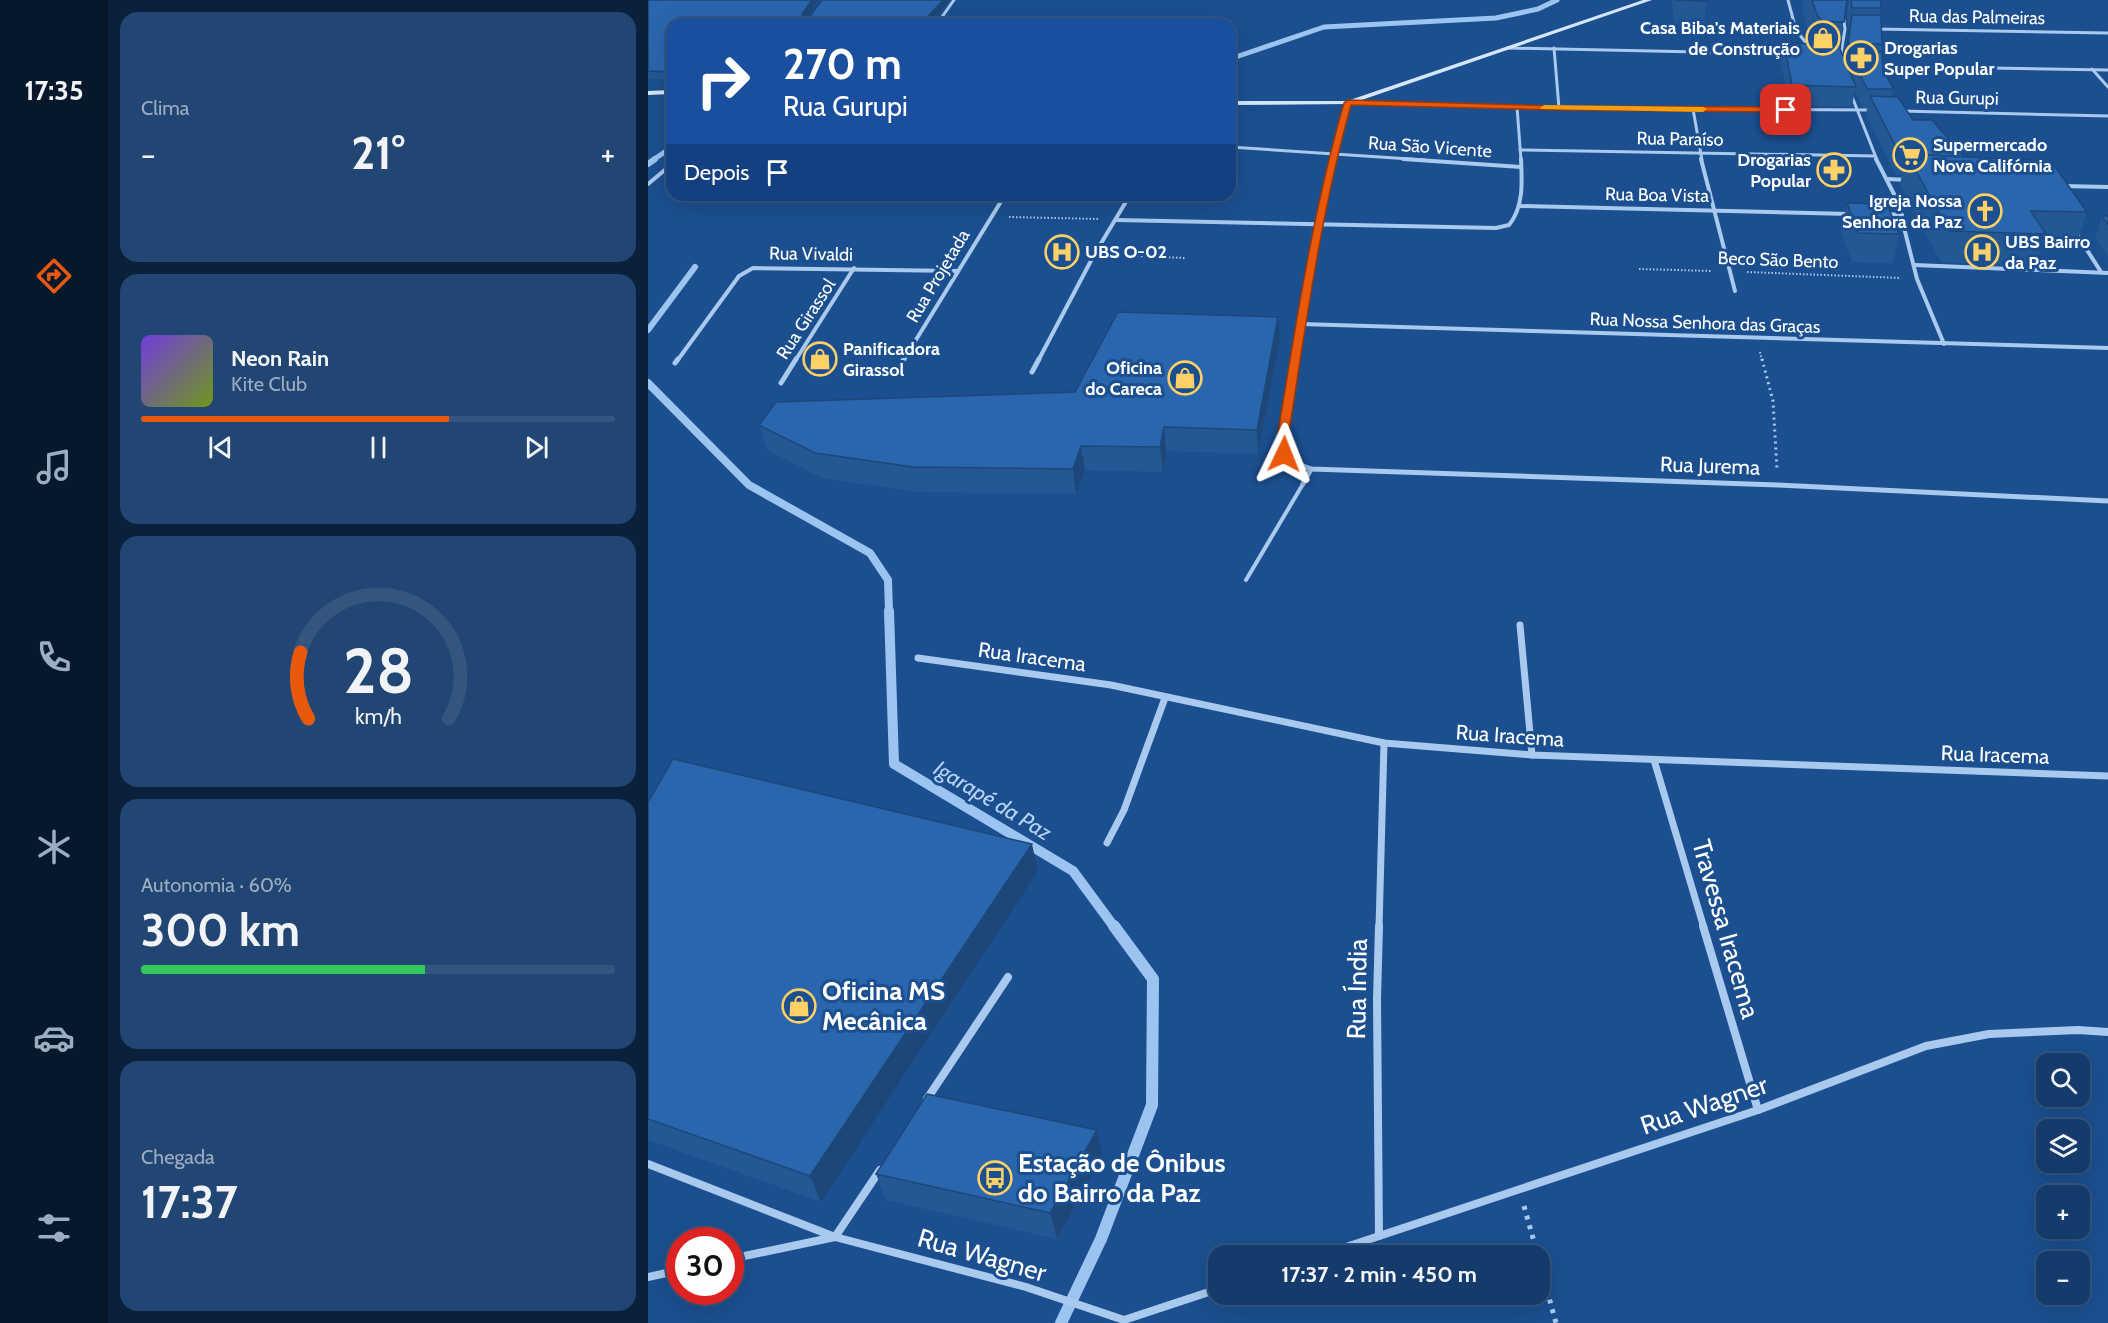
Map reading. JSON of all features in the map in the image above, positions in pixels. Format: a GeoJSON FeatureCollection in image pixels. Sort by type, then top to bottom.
{"type":"FeatureCollection","features":[{"type":"Feature","properties":{"kind":"street"},"geometry":{"type":"LineString","coordinates":[[941,18],[954,0]]}},
{"type":"Feature","properties":{"kind":"street"},"geometry":{"type":"LineString","coordinates":[[1348,103],[1649,0]]}},
{"type":"Feature","properties":{"kind":"street"},"geometry":{"type":"LineString","coordinates":[[1788,0],[1796,30],[1814,54]]}},
{"type":"Feature","properties":{"kind":"street"},"geometry":{"type":"LineString","coordinates":[[1840,66],[1845,29],[1841,0]]}},
{"type":"Feature","properties":{"kind":"street","name":"Rua das Palmeiras"},"geometry":{"type":"LineString","coordinates":[[1869,29],[2108,33]]}},
{"type":"Feature","properties":{"kind":"street"},"geometry":{"type":"LineString","coordinates":[[1507,48],[1790,54]]}},
{"type":"Feature","properties":{"kind":"street"},"geometry":{"type":"LineString","coordinates":[[1554,48],[1559,108]]}},
{"type":"Feature","properties":{"kind":"street"},"geometry":{"type":"LineString","coordinates":[[1831,55],[1840,55]]}},
{"type":"Feature","properties":{"kind":"street"},"geometry":{"type":"LineString","coordinates":[[1874,66],[2108,70]]}},
{"type":"Feature","properties":{"kind":"street"},"geometry":{"type":"LineString","coordinates":[[2092,69],[2108,87]]}},
{"type":"Feature","properties":{"kind":"street"},"geometry":{"type":"LineString","coordinates":[[1848,88],[1902,215],[1917,279],[1944,344]]}},
{"type":"Feature","properties":{"kind":"street"},"geometry":{"type":"LineString","coordinates":[[648,93],[666,92]]}},
{"type":"Feature","properties":{"kind":"street"},"geometry":{"type":"LineString","coordinates":[[1236,103],[1881,111]]}},
{"type":"Feature","properties":{"kind":"street"},"geometry":{"type":"LineString","coordinates":[[1303,484],[1311,469],[1292,462],[1284,454],[1282,445],[1301,324],[1334,153],[1348,103]]}},
{"type":"Feature","properties":{"kind":"street"},"geometry":{"type":"LineString","coordinates":[[1116,220],[1496,228],[1511,224],[1519,206],[1521,166],[1517,107]]}},
{"type":"Feature","properties":{"kind":"street"},"geometry":{"type":"LineString","coordinates":[[1693,109],[1700,153],[1734,291]]}},
{"type":"Feature","properties":{"kind":"street","name":"Rua Gurupi"},"geometry":{"type":"LineString","coordinates":[[1893,111],[2108,117]]}},
{"type":"Feature","properties":{"kind":"street","name":"Rua São Vicente"},"geometry":{"type":"LineString","coordinates":[[1236,147],[1521,166]]}},
{"type":"Feature","properties":{"kind":"street","name":"Rua Paraíso"},"geometry":{"type":"LineString","coordinates":[[1520,150],[1875,156]]}},
{"type":"Feature","properties":{"kind":"street"},"geometry":{"type":"LineString","coordinates":[[648,184],[666,169]]}},
{"type":"Feature","properties":{"kind":"street"},"geometry":{"type":"LineString","coordinates":[[1888,179],[1910,180]]}},
{"type":"Feature","properties":{"kind":"street"},"geometry":{"type":"LineString","coordinates":[[2055,186],[2108,187]]}},
{"type":"Feature","properties":{"kind":"street","name":"Rua Projetada"},"geometry":{"type":"LineString","coordinates":[[896,372],[1001,201]]}},
{"type":"Feature","properties":{"kind":"street"},"geometry":{"type":"LineString","coordinates":[[1032,372],[1094,255],[1127,201]]}},
{"type":"Feature","properties":{"kind":"street","name":"Rua Boa Vista"},"geometry":{"type":"LineString","coordinates":[[1519,206],[1855,214]]}},
{"type":"Feature","properties":{"kind":"street"},"geometry":{"type":"LineString","coordinates":[[1878,214],[1902,215]]}},
{"type":"Feature","properties":{"kind":"street"},"geometry":{"type":"LineString","coordinates":[[2070,224],[2101,272]]}},
{"type":"Feature","properties":{"kind":"street"},"geometry":{"type":"LineString","coordinates":[[1915,265],[2108,273]]}},
{"type":"Feature","properties":{"kind":"street","name":"Rua Vivaldi"},"geometry":{"type":"LineString","coordinates":[[675,363],[745,271],[766,266],[958,271]]}},
{"type":"Feature","properties":{"kind":"street","name":"Rua Girassol"},"geometry":{"type":"LineString","coordinates":[[781,383],[854,268]]}},
{"type":"Feature","properties":{"kind":"street","name":"Rua Nossa Senhora das Graças"},"geometry":{"type":"LineString","coordinates":[[1301,324],[2108,348]]}},
{"type":"Feature","properties":{"kind":"street","name":"Rua Jurema"},"geometry":{"type":"LineString","coordinates":[[1311,469],[1778,485],[2108,501]]}},
{"type":"Feature","properties":{"kind":"street"},"geometry":{"type":"LineString","coordinates":[[1520,625],[1532,755]]}},
{"type":"Feature","properties":{"kind":"street","name":"Rua Iracema"},"geometry":{"type":"LineString","coordinates":[[918,658],[1111,685],[1384,743],[1532,755],[2108,776]]}},
{"type":"Feature","properties":{"kind":"street"},"geometry":{"type":"LineString","coordinates":[[1107,843],[1124,810],[1165,698]]}},
{"type":"Feature","properties":{"kind":"street","name":"Rua Índia"},"geometry":{"type":"LineString","coordinates":[[1379,1236],[1377,999],[1384,743]]}},
{"type":"Feature","properties":{"kind":"street","name":"Travessa Iracema"},"geometry":{"type":"LineString","coordinates":[[1654,760],[1758,1110]]}},
{"type":"Feature","properties":{"kind":"street"},"geometry":{"type":"LineString","coordinates":[[918,1112],[1008,977]]}},
{"type":"Feature","properties":{"kind":"street","name":"Rua Wagner"},"geometry":{"type":"LineString","coordinates":[[1352,1245],[1758,1110],[1926,1046],[1989,1034],[2078,1030],[2108,1032]]}},
{"type":"Feature","properties":{"kind":"street"},"geometry":{"type":"LineString","coordinates":[[648,1164],[835,1237],[886,1160]]}},
{"type":"Feature","properties":{"kind":"street","name":"Rua Wagner"},"geometry":{"type":"LineString","coordinates":[[744,1256],[835,1237],[1026,1287],[1125,1321],[1208,1292]]}},
{"type":"Feature","properties":{"kind":"street"},"geometry":{"type":"LineString","coordinates":[[648,1277],[666,1273]]}},
{"type":"Feature","properties":{"kind":"lane"},"geometry":{"type":"LineString","coordinates":[[1246,580],[1303,484]]}},
{"type":"Feature","properties":{"kind":"path"},"geometry":{"type":"LineString","coordinates":[[990,216],[1116,220]]}},
{"type":"Feature","properties":{"kind":"path"},"geometry":{"type":"LineString","coordinates":[[1094,255],[1185,258]]}},
{"type":"Feature","properties":{"kind":"path","name":"Beco São Bento"},"geometry":{"type":"LineString","coordinates":[[1639,269],[1917,279]]}},
{"type":"Feature","properties":{"kind":"path"},"geometry":{"type":"LineString","coordinates":[[1755,337],[1773,401],[1778,485]]}},
{"type":"Feature","properties":{"kind":"path"},"geometry":{"type":"LineString","coordinates":[[1520,1191],[1535,1245]]}},
{"type":"Feature","properties":{"kind":"path"},"geometry":{"type":"LineString","coordinates":[[1550,1301],[1556,1323]]}},
{"type":"Feature","properties":{"kind":"building"},"geometry":{"type":"Polygon","coordinates":[[[648,0],[812,0],[802,14],[803,18],[666,18],[666,72],[648,71],[648,0]]]}},
{"type":"Feature","properties":{"kind":"building"},"geometry":{"type":"Polygon","coordinates":[[[822,0],[943,0],[926,18],[809,18],[822,0]]]}},
{"type":"Feature","properties":{"kind":"building"},"geometry":{"type":"Polygon","coordinates":[[[1812,0],[1847,0],[1844,22],[1822,21],[1817,15],[1812,0]]]}},
{"type":"Feature","properties":{"kind":"building"},"geometry":{"type":"Polygon","coordinates":[[[1851,0],[1881,0],[1881,8],[1852,8],[1851,0]]]}},
{"type":"Feature","properties":{"kind":"building"},"geometry":{"type":"Polygon","coordinates":[[[1852,15],[1881,15],[1882,44],[1848,44],[1852,15]]]}},
{"type":"Feature","properties":{"kind":"building"},"geometry":{"type":"Polygon","coordinates":[[[1818,40],[1841,40],[1840,49],[1856,87],[1792,85],[1784,43],[1819,44],[1818,40]]]}},
{"type":"Feature","properties":{"kind":"building"},"geometry":{"type":"Polygon","coordinates":[[[1849,51],[1882,52],[1883,71],[1894,89],[1867,89],[1849,51]]]}},
{"type":"Feature","properties":{"kind":"building"},"geometry":{"type":"Polygon","coordinates":[[[1870,96],[1898,97],[1913,120],[1932,120],[1964,157],[1900,155],[1870,96]]]}},
{"type":"Feature","properties":{"kind":"building"},"geometry":{"type":"Polygon","coordinates":[[[1907,154],[2051,161],[2087,212],[2031,211],[2046,234],[1949,231],[1907,154]]]}},
{"type":"Feature","properties":{"kind":"building"},"geometry":{"type":"Polygon","coordinates":[[[1847,203],[1887,204],[1899,234],[1858,233],[1847,203]]]}},
{"type":"Feature","properties":{"kind":"building"},"geometry":{"type":"Polygon","coordinates":[[[2102,216],[2108,216],[2108,225],[2102,216]]]}},
{"type":"Feature","properties":{"kind":"building","name":"Oficina do Careca"},"geometry":{"type":"Polygon","coordinates":[[[1118,312],[1278,317],[1257,430],[1164,427],[1160,447],[1081,446],[1073,469],[913,467],[815,453],[759,425],[776,402],[1075,392],[1118,312]]]}},
{"type":"Feature","properties":{"kind":"building","name":"Oficina MS Mecânica"},"geometry":{"type":"Polygon","coordinates":[[[673,759],[1032,844],[810,1176],[648,1119],[648,802],[673,759]]]}},
{"type":"Feature","properties":{"kind":"building","name":"Estação de Ônibus do Bairro da Paz"},"geometry":{"type":"Polygon","coordinates":[[[927,1094],[1097,1130],[1050,1213],[876,1174],[927,1094]]]}},
{"type":"Feature","properties":{"kind":"waterway","name":"Igarapé da Paz"},"geometry":{"type":"LineString","coordinates":[[1236,57],[1324,27],[1496,18],[1538,9],[1557,0]]}},
{"type":"Feature","properties":{"kind":"waterway","name":"Igarapé da Paz"},"geometry":{"type":"LineString","coordinates":[[653,160],[666,151]]}},
{"type":"Feature","properties":{"kind":"waterway","name":"Igarapé da Paz"},"geometry":{"type":"LineString","coordinates":[[648,164],[655,159]]}},
{"type":"Feature","properties":{"kind":"waterway","name":"Igarapé da Paz"},"geometry":{"type":"LineString","coordinates":[[648,330],[695,267]]}},
{"type":"Feature","properties":{"kind":"waterway","name":"Igarapé da Paz"},"geometry":{"type":"LineString","coordinates":[[648,383],[749,485],[870,553],[888,580],[889,612]]}},
{"type":"Feature","properties":{"kind":"waterway","name":"Igarapé da Paz"},"geometry":{"type":"LineString","coordinates":[[889,611],[894,764],[1073,871],[1115,928]]}},
{"type":"Feature","properties":{"kind":"waterway","name":"Igarapé da Paz"},"geometry":{"type":"LineString","coordinates":[[1061,1323],[1101,1239],[1152,1105],[1153,979],[1114,926]]}},
{"type":"Feature","properties":{"kind":"slow traffic"},"geometry":{"type":"LineString","coordinates":[[1544,108],[1703,109]]}},
{"type":"Feature","properties":{"kind":"place","name":"Casa Biba's Materiais de Construção"},"geometry":{"type":"Point","coordinates":[1823,38]}},
{"type":"Feature","properties":{"kind":"place","name":"Drogarias Super Popular"},"geometry":{"type":"Point","coordinates":[1861,58]}},
{"type":"Feature","properties":{"kind":"place","name":"Supermercado Nova Califórnia"},"geometry":{"type":"Point","coordinates":[1910,155]}},
{"type":"Feature","properties":{"kind":"place","name":"Drogarias Popular"},"geometry":{"type":"Point","coordinates":[1834,170]}},
{"type":"Feature","properties":{"kind":"place","name":"Igreja Nossa Senhora da Paz"},"geometry":{"type":"Point","coordinates":[1985,211]}},
{"type":"Feature","properties":{"kind":"place","name":"UBS O-02"},"geometry":{"type":"Point","coordinates":[1062,252]}},
{"type":"Feature","properties":{"kind":"place","name":"UBS Bairro da Paz"},"geometry":{"type":"Point","coordinates":[1982,252]}},
{"type":"Feature","properties":{"kind":"place","name":"Panificadora Girassol"},"geometry":{"type":"Point","coordinates":[820,359]}},
{"type":"Feature","properties":{"kind":"place","name":"Oficina do Careca"},"geometry":{"type":"Point","coordinates":[1185,378]}},
{"type":"Feature","properties":{"kind":"place","name":"Oficina MS Mecânica"},"geometry":{"type":"Point","coordinates":[799,1006]}},
{"type":"Feature","properties":{"kind":"place","name":"Estação de Ônibus do Bairro da Paz"},"geometry":{"type":"Point","coordinates":[995,1178]}},
{"type":"Feature","properties":{"kind":"route"},"geometry":{"type":"LineString","coordinates":[[1284,454],[1282,445],[1301,324],[1334,153],[1348,103],[1786,110]]}}]}
